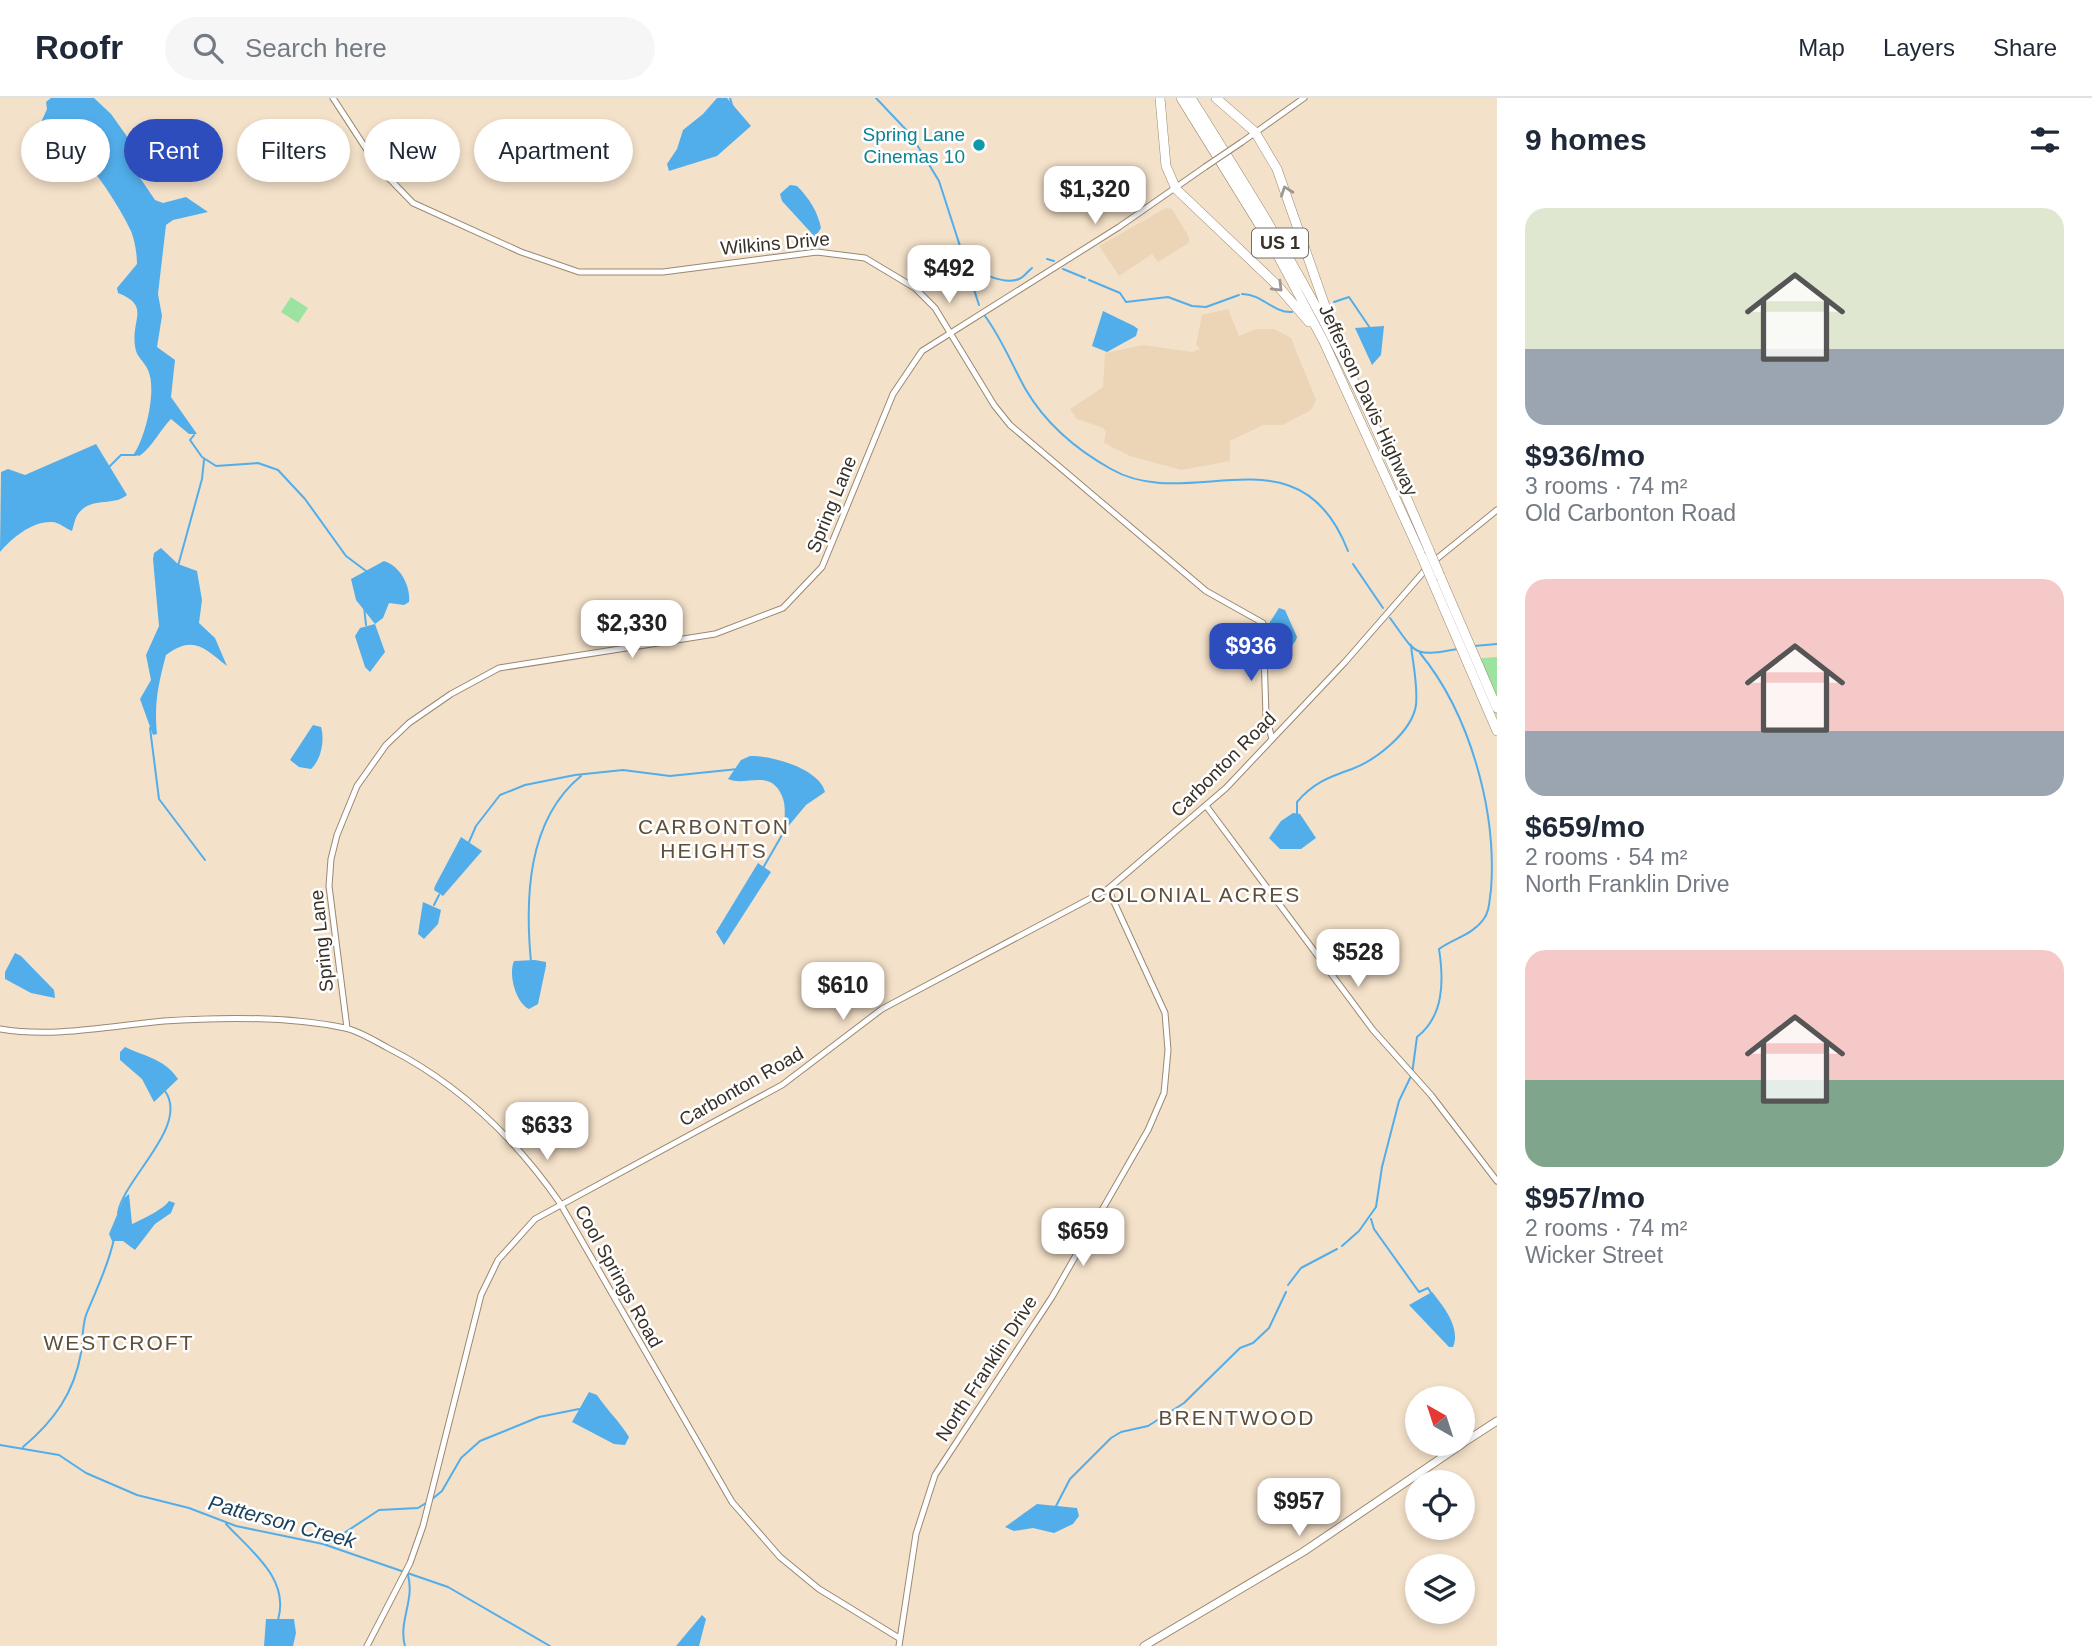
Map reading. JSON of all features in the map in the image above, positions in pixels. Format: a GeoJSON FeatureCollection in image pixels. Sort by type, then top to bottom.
{"type":"FeatureCollection","features":[{"type":"Feature","properties":{"kind":"highway"},"geometry":{"type":"LineString","coordinates":[[1160,98],[1166,166],[1176,189],[1285,294],[1324,342]]}},
{"type":"Feature","properties":{"kind":"highway","name":"Jefferson Davis Highway"},"geometry":{"type":"LineString","coordinates":[[1181,98],[1275,250],[1324,342],[1497,708]]}},
{"type":"Feature","properties":{"kind":"highway","name":"Jefferson Davis Highway"},"geometry":{"type":"LineString","coordinates":[[1191,98],[1293,265],[1359,393],[1425,554]]}},
{"type":"Feature","properties":{"kind":"highway"},"geometry":{"type":"LineString","coordinates":[[1216,98],[1255,132],[1286,188],[1315,284],[1359,393]]}},
{"type":"Feature","properties":{"kind":"highway","name":"Jefferson Davis Highway"},"geometry":{"type":"LineString","coordinates":[[1437,579],[1497,731]]}},
{"type":"Feature","properties":{"kind":"main road"},"geometry":{"type":"LineString","coordinates":[[1475,1435],[1497,1421]]}},
{"type":"Feature","properties":{"kind":"main road"},"geometry":{"type":"LineString","coordinates":[[1144,1646],[1303,1552],[1443,1456]]}},
{"type":"Feature","properties":{"kind":"street","name":"Wilkins Drive"},"geometry":{"type":"LineString","coordinates":[[333,98],[378,167],[413,202],[521,252],[579,272],[614,274],[663,271],[817,251],[846,253],[882,267],[915,288],[951,331],[993,405],[1035,447],[1206,592],[1263,623],[1266,716],[1272,739]]}},
{"type":"Feature","properties":{"kind":"street","name":"Spring Lane"},"geometry":{"type":"LineString","coordinates":[[347,1028],[329,886],[331,859],[337,835],[357,786],[386,745],[409,723],[451,694],[499,668],[715,634],[748,624],[783,608],[822,567],[893,394],[922,351],[1176,189],[1304,98]]}},
{"type":"Feature","properties":{"kind":"street","name":"Carbonton Road"},"geometry":{"type":"LineString","coordinates":[[367,1646],[410,1563],[423,1527],[482,1291],[498,1260],[535,1219],[560,1203],[782,1085],[900,998],[1108,889],[1207,807],[1431,564],[1497,510]]}},
{"type":"Feature","properties":{"kind":"street"},"geometry":{"type":"LineString","coordinates":[[1207,807],[1373,1030],[1431,1095],[1497,1181]]}},
{"type":"Feature","properties":{"kind":"street","name":"North Franklin Drive"},"geometry":{"type":"LineString","coordinates":[[899,1646],[916,1534],[935,1475],[1052,1297],[1148,1130],[1164,1093],[1168,1050],[1165,1013],[1108,889]]}},
{"type":"Feature","properties":{"kind":"street","name":"Cool Springs Road"},"geometry":{"type":"LineString","coordinates":[[0,1028],[23,1032],[61,1032],[208,1018],[347,1028],[430,1070],[479,1109],[518,1147],[560,1203],[732,1502],[773,1550],[819,1589],[899,1638]]}},
{"type":"Feature","properties":{"kind":"shaded area"},"geometry":{"type":"Polygon","coordinates":[[[1166,208],[1172,209],[1189,237],[1189,243],[1158,262],[1152,254],[1119,276],[1099,246],[1166,208]]]}},
{"type":"Feature","properties":{"kind":"shaded area"},"geometry":{"type":"Polygon","coordinates":[[[1228,309],[1239,336],[1257,329],[1274,329],[1291,338],[1316,400],[1311,410],[1283,425],[1263,425],[1230,441],[1230,461],[1181,470],[1130,456],[1104,443],[1106,432],[1103,428],[1077,419],[1070,409],[1103,387],[1105,353],[1143,345],[1192,352],[1200,349],[1196,345],[1202,315],[1228,309]]]}},
{"type":"Feature","properties":{"kind":"green space"},"geometry":{"type":"Polygon","coordinates":[[[291,297],[308,308],[298,323],[281,312],[291,297]]]}},
{"type":"Feature","properties":{"kind":"green space"},"geometry":{"type":"Polygon","coordinates":[[[1497,657],[1497,717],[1473,659],[1497,657]]]}},
{"type":"Feature","properties":{"kind":"water"},"geometry":{"type":"Polygon","coordinates":[[[51,98],[94,98],[111,114],[124,132],[124,182],[143,182],[155,200],[163,203],[186,197],[208,212],[173,220],[166,225],[158,294],[162,316],[157,347],[175,360],[171,397],[197,434],[189,434],[171,419],[139,456],[134,454],[143,436],[151,389],[148,370],[136,350],[134,337],[137,308],[128,298],[118,293],[117,288],[137,264],[131,231],[101,182],[110,182],[110,119],[43,119],[47,109],[46,102],[51,98]]]}},
{"type":"Feature","properties":{"kind":"water"},"geometry":{"type":"Polygon","coordinates":[[[717,98],[727,98],[751,126],[717,156],[669,171],[667,164],[677,149],[683,130],[717,98]]]}},
{"type":"Feature","properties":{"kind":"water"},"geometry":{"type":"Polygon","coordinates":[[[790,185],[797,186],[815,211],[821,228],[815,237],[782,201],[780,194],[790,185]]]}},
{"type":"Feature","properties":{"kind":"water"},"geometry":{"type":"Polygon","coordinates":[[[1103,311],[1138,329],[1136,336],[1107,352],[1092,346],[1103,311]]]}},
{"type":"Feature","properties":{"kind":"water"},"geometry":{"type":"Polygon","coordinates":[[[1384,326],[1381,355],[1372,365],[1355,328],[1384,326]]]}},
{"type":"Feature","properties":{"kind":"water"},"geometry":{"type":"Polygon","coordinates":[[[96,444],[127,495],[115,501],[89,505],[77,516],[72,531],[55,522],[30,527],[0,552],[1,472],[8,469],[25,475],[96,444]]]}},
{"type":"Feature","properties":{"kind":"water"},"geometry":{"type":"Polygon","coordinates":[[[161,548],[178,564],[197,571],[202,600],[199,623],[215,638],[227,666],[199,646],[184,645],[166,655],[157,694],[157,734],[153,735],[140,699],[151,680],[146,655],[159,626],[153,559],[154,553],[161,548]]]}},
{"type":"Feature","properties":{"kind":"water"},"geometry":{"type":"Polygon","coordinates":[[[384,561],[395,567],[403,577],[409,602],[404,605],[389,603],[383,618],[375,624],[356,600],[351,579],[384,561]]]}},
{"type":"Feature","properties":{"kind":"water"},"geometry":{"type":"Polygon","coordinates":[[[1279,608],[1285,610],[1297,637],[1290,647],[1278,651],[1268,625],[1279,608]]]}},
{"type":"Feature","properties":{"kind":"water"},"geometry":{"type":"Polygon","coordinates":[[[375,624],[385,652],[370,672],[365,667],[355,636],[360,628],[375,624]]]}},
{"type":"Feature","properties":{"kind":"water"},"geometry":{"type":"Polygon","coordinates":[[[313,725],[321,727],[323,738],[320,755],[311,769],[299,767],[290,760],[313,725]]]}},
{"type":"Feature","properties":{"kind":"water"},"geometry":{"type":"Polygon","coordinates":[[[750,756],[782,761],[805,770],[821,784],[825,792],[806,805],[786,829],[783,800],[777,788],[764,780],[728,779],[741,760],[750,756]]]}},
{"type":"Feature","properties":{"kind":"water"},"geometry":{"type":"Polygon","coordinates":[[[1293,813],[1300,814],[1316,838],[1301,849],[1280,849],[1269,838],[1281,821],[1293,813]]]}},
{"type":"Feature","properties":{"kind":"water"},"geometry":{"type":"Polygon","coordinates":[[[461,837],[482,851],[443,896],[434,890],[435,886],[461,837]]]}},
{"type":"Feature","properties":{"kind":"water"},"geometry":{"type":"Polygon","coordinates":[[[758,863],[771,872],[724,945],[716,932],[758,863]]]}},
{"type":"Feature","properties":{"kind":"water"},"geometry":{"type":"Polygon","coordinates":[[[423,902],[441,910],[438,924],[424,939],[418,934],[423,902]]]}},
{"type":"Feature","properties":{"kind":"water"},"geometry":{"type":"Polygon","coordinates":[[[15,953],[54,990],[55,998],[31,993],[5,979],[5,972],[15,953]]]}},
{"type":"Feature","properties":{"kind":"water"},"geometry":{"type":"Polygon","coordinates":[[[514,961],[546,962],[546,966],[538,1004],[529,1009],[517,995],[512,967],[514,961]]]}},
{"type":"Feature","properties":{"kind":"water"},"geometry":{"type":"Polygon","coordinates":[[[125,1047],[161,1063],[178,1079],[154,1102],[142,1079],[120,1060],[120,1052],[125,1047]]]}},
{"type":"Feature","properties":{"kind":"water"},"geometry":{"type":"Polygon","coordinates":[[[129,1194],[132,1224],[157,1211],[169,1201],[175,1203],[171,1213],[155,1224],[135,1250],[123,1241],[112,1241],[109,1234],[124,1198],[129,1194]]]}},
{"type":"Feature","properties":{"kind":"water"},"geometry":{"type":"Polygon","coordinates":[[[1432,1292],[1453,1325],[1453,1347],[1449,1347],[1409,1305],[1432,1292]]]}},
{"type":"Feature","properties":{"kind":"water"},"geometry":{"type":"Polygon","coordinates":[[[589,1392],[597,1395],[629,1437],[625,1445],[614,1444],[572,1422],[589,1392]]]}},
{"type":"Feature","properties":{"kind":"water"},"geometry":{"type":"Polygon","coordinates":[[[1037,1504],[1077,1508],[1079,1516],[1073,1524],[1054,1533],[1033,1528],[1014,1531],[1005,1527],[1037,1504]]]}},
{"type":"Feature","properties":{"kind":"water"},"geometry":{"type":"Polygon","coordinates":[[[702,1615],[706,1619],[699,1646],[676,1646],[702,1615]]]}},
{"type":"Feature","properties":{"kind":"water"},"geometry":{"type":"Polygon","coordinates":[[[266,1619],[294,1619],[296,1633],[293,1646],[264,1646],[266,1619]]]}},
{"type":"Feature","properties":{"kind":"waterway"},"geometry":{"type":"LineString","coordinates":[[730,98],[733,108]]}},
{"type":"Feature","properties":{"kind":"waterway"},"geometry":{"type":"LineString","coordinates":[[876,98],[911,135],[939,181],[979,305]]}},
{"type":"Feature","properties":{"kind":"waterway"},"geometry":{"type":"LineString","coordinates":[[1047,259],[1054,261]]}},
{"type":"Feature","properties":{"kind":"waterway"},"geometry":{"type":"LineString","coordinates":[[964,263],[990,277],[1005,281],[1021,278],[1032,268]]}},
{"type":"Feature","properties":{"kind":"waterway"},"geometry":{"type":"LineString","coordinates":[[1063,269],[1085,278]]}},
{"type":"Feature","properties":{"kind":"waterway"},"geometry":{"type":"LineString","coordinates":[[1089,280],[1120,293],[1126,302],[1168,297],[1192,306],[1206,307],[1239,295]]}},
{"type":"Feature","properties":{"kind":"waterway"},"geometry":{"type":"LineString","coordinates":[[1242,294],[1256,297],[1279,310],[1292,312]]}},
{"type":"Feature","properties":{"kind":"waterway"},"geometry":{"type":"LineString","coordinates":[[1334,302],[1349,297],[1370,328]]}},
{"type":"Feature","properties":{"kind":"waterway"},"geometry":{"type":"LineString","coordinates":[[985,316],[1026,390],[1043,414],[1074,445],[1098,462],[1142,481],[1272,481],[1301,491],[1327,513],[1348,551]]}},
{"type":"Feature","properties":{"kind":"waterway"},"geometry":{"type":"LineString","coordinates":[[194,435],[190,440],[202,457],[216,466],[258,463],[278,470],[305,499],[346,556],[366,571]]}},
{"type":"Feature","properties":{"kind":"waterway"},"geometry":{"type":"LineString","coordinates":[[109,467],[121,455],[136,455]]}},
{"type":"Feature","properties":{"kind":"waterway"},"geometry":{"type":"LineString","coordinates":[[178,566],[202,479],[204,460]]}},
{"type":"Feature","properties":{"kind":"waterway"},"geometry":{"type":"LineString","coordinates":[[1353,564],[1383,608]]}},
{"type":"Feature","properties":{"kind":"waterway"},"geometry":{"type":"LineString","coordinates":[[364,606],[366,625]]}},
{"type":"Feature","properties":{"kind":"waterway"},"geometry":{"type":"LineString","coordinates":[[1390,618],[1417,650],[1432,653],[1458,649]]}},
{"type":"Feature","properties":{"kind":"waterway"},"geometry":{"type":"LineString","coordinates":[[1474,646],[1497,644]]}},
{"type":"Feature","properties":{"kind":"waterway"},"geometry":{"type":"LineString","coordinates":[[1297,816],[1297,802],[1315,785],[1372,759],[1392,744],[1408,725],[1416,705],[1411,645]]}},
{"type":"Feature","properties":{"kind":"waterway"},"geometry":{"type":"LineString","coordinates":[[1342,1246],[1359,1231],[1376,1207],[1382,1167],[1399,1101],[1412,1074],[1417,1037],[1433,1019],[1440,997],[1439,949],[1478,925],[1488,909],[1491,890],[1489,828],[1476,765],[1453,705],[1438,677],[1420,653]]}},
{"type":"Feature","properties":{"kind":"waterway"},"geometry":{"type":"LineString","coordinates":[[150,728],[159,799],[205,860]]}},
{"type":"Feature","properties":{"kind":"waterway"},"geometry":{"type":"LineString","coordinates":[[469,842],[476,826],[500,795],[525,785],[575,775],[623,770],[670,776],[738,769]]}},
{"type":"Feature","properties":{"kind":"waterway"},"geometry":{"type":"LineString","coordinates":[[531,962],[530,887],[540,838],[563,794],[581,776]]}},
{"type":"Feature","properties":{"kind":"waterway"},"geometry":{"type":"LineString","coordinates":[[763,868],[786,828]]}},
{"type":"Feature","properties":{"kind":"waterway"},"geometry":{"type":"LineString","coordinates":[[434,905],[439,895]]}},
{"type":"Feature","properties":{"kind":"waterway"},"geometry":{"type":"LineString","coordinates":[[118,1213],[122,1199],[153,1152],[169,1120],[170,1105],[165,1091]]}},
{"type":"Feature","properties":{"kind":"waterway"},"geometry":{"type":"LineString","coordinates":[[1371,1219],[1374,1229],[1419,1292],[1428,1288],[1431,1293]]}},
{"type":"Feature","properties":{"kind":"waterway"},"geometry":{"type":"LineString","coordinates":[[23,1447],[44,1427],[68,1393],[78,1367],[86,1315],[114,1239]]}},
{"type":"Feature","properties":{"kind":"waterway"},"geometry":{"type":"LineString","coordinates":[[1288,1285],[1301,1268],[1337,1249]]}},
{"type":"Feature","properties":{"kind":"waterway"},"geometry":{"type":"LineString","coordinates":[[1055,1508],[1070,1479],[1111,1438],[1121,1432],[1148,1426],[1184,1403],[1240,1348],[1253,1343],[1269,1328],[1286,1292]]}},
{"type":"Feature","properties":{"kind":"waterway"},"geometry":{"type":"LineString","coordinates":[[431,1500],[442,1491],[461,1458],[480,1441],[539,1417],[579,1409]]}},
{"type":"Feature","properties":{"kind":"waterway","name":"Patterson Creek"},"geometry":{"type":"LineString","coordinates":[[0,1445],[59,1455],[86,1473],[137,1495],[189,1508],[236,1526],[323,1544],[448,1587],[550,1646]]}},
{"type":"Feature","properties":{"kind":"waterway"},"geometry":{"type":"LineString","coordinates":[[326,1545],[379,1510],[418,1508],[426,1503]]}},
{"type":"Feature","properties":{"kind":"waterway"},"geometry":{"type":"LineString","coordinates":[[226,1524],[257,1556],[274,1579],[279,1592],[278,1620]]}},
{"type":"Feature","properties":{"kind":"waterway"},"geometry":{"type":"LineString","coordinates":[[405,1646],[403,1637],[410,1593],[408,1575]]}},
{"type":"Feature","properties":{"kind":"place","name":"Spring Lane Cinemas 10"},"geometry":{"type":"Point","coordinates":[979,145]}},
{"type":"Feature","properties":{"kind":"district","name":"CARBONTON HEIGHTS"},"geometry":{"type":"Point","coordinates":[714,839]}},
{"type":"Feature","properties":{"kind":"district","name":"COLONIAL ACRES"},"geometry":{"type":"Point","coordinates":[1196,895]}},
{"type":"Feature","properties":{"kind":"district","name":"WESTCROFT"},"geometry":{"type":"Point","coordinates":[119,1343]}},
{"type":"Feature","properties":{"kind":"district","name":"BRENTWOOD"},"geometry":{"type":"Point","coordinates":[1237,1418]}}]}
